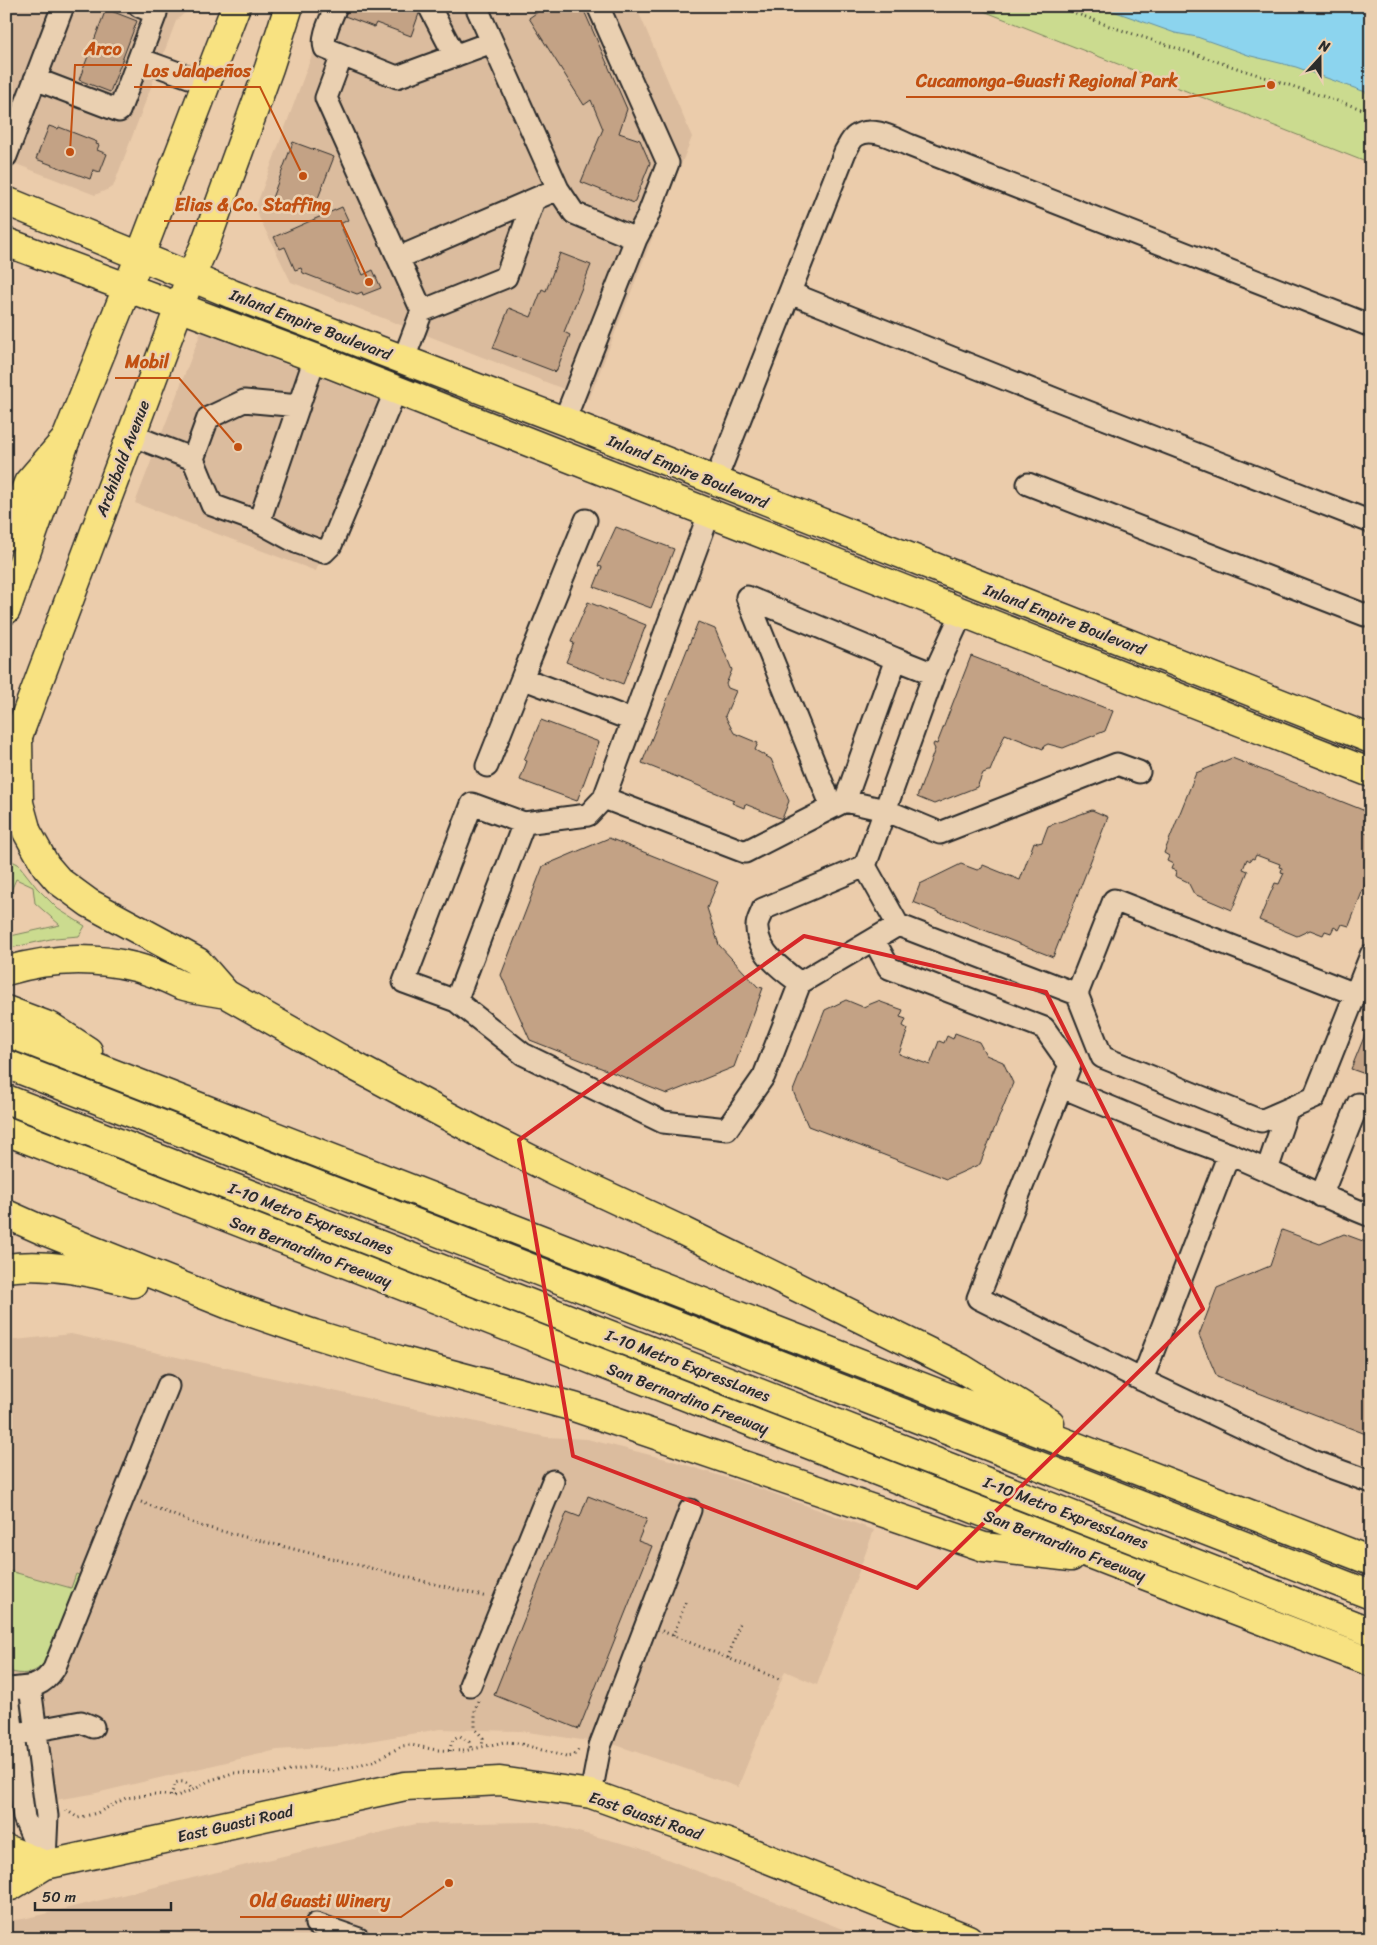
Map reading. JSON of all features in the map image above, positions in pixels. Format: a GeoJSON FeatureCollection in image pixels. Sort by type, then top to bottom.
{"type":"FeatureCollection","features":[{"type":"Feature","properties":{"kind":"main road"},"geometry":{"type":"LineString","coordinates":[[6,610],[66,439],[140,256],[236,6]]}},
{"type":"Feature","properties":{"kind":"main road","name":"Archibald Avenue"},"geometry":{"type":"LineString","coordinates":[[6,768],[191,276],[214,220],[269,68],[289,6]]}},
{"type":"Feature","properties":{"kind":"main road","name":"Inland Empire Boulevard"},"geometry":{"type":"LineString","coordinates":[[6,201],[403,361],[564,421],[1371,739]]}},
{"type":"Feature","properties":{"kind":"main road","name":"Inland Empire Boulevard"},"geometry":{"type":"LineString","coordinates":[[6,242],[315,358],[1371,773]]}},
{"type":"Feature","properties":{"kind":"main road"},"geometry":{"type":"LineString","coordinates":[[6,536],[28,483],[66,439]]}},
{"type":"Feature","properties":{"kind":"main road"},"geometry":{"type":"LineString","coordinates":[[18,738],[20,803],[27,832],[46,866],[59,881],[89,903],[198,962],[226,994]]}},
{"type":"Feature","properties":{"kind":"main road"},"geometry":{"type":"LineString","coordinates":[[6,971],[59,959],[96,960],[136,967],[183,985],[226,994],[341,1059],[488,1138],[556,1172],[692,1235],[961,1368],[1106,1458]]}},
{"type":"Feature","properties":{"kind":"main road"},"geometry":{"type":"LineString","coordinates":[[6,1010],[51,1027],[137,1083]]}},
{"type":"Feature","properties":{"kind":"main road"},"geometry":{"type":"LineString","coordinates":[[6,1032],[1371,1562]]}},
{"type":"Feature","properties":{"kind":"main road","name":"I-10 Metro ExpressLanes"},"geometry":{"type":"LineString","coordinates":[[6,1064],[1371,1595]]}},
{"type":"Feature","properties":{"kind":"main road","name":"I-10 Metro ExpressLanes"},"geometry":{"type":"LineString","coordinates":[[6,1099],[1371,1632]]}},
{"type":"Feature","properties":{"kind":"main road","name":"San Bernardino Freeway"},"geometry":{"type":"LineString","coordinates":[[6,1132],[1371,1662]]}},
{"type":"Feature","properties":{"kind":"main road"},"geometry":{"type":"LineString","coordinates":[[6,1214],[232,1306],[399,1360],[574,1407],[984,1547],[1110,1562]]}},
{"type":"Feature","properties":{"kind":"main road"},"geometry":{"type":"LineString","coordinates":[[6,1268],[39,1266],[100,1274],[139,1284],[179,1298],[232,1306]]}},
{"type":"Feature","properties":{"kind":"main road","name":"East Guasti Road"},"geometry":{"type":"LineString","coordinates":[[6,1886],[11,1886],[45,1866],[405,1786],[500,1781],[591,1794],[734,1845],[968,1939]]}},
{"type":"Feature","properties":{"kind":"main road"},"geometry":{"type":"LineString","coordinates":[[6,1849],[45,1866]]}},
{"type":"Feature","properties":{"kind":"street"},"geometry":{"type":"LineString","coordinates":[[6,156],[63,6]]}},
{"type":"Feature","properties":{"kind":"street"},"geometry":{"type":"LineString","coordinates":[[35,79],[119,111],[156,13],[139,6]]}},
{"type":"Feature","properties":{"kind":"street"},"geometry":{"type":"LineString","coordinates":[[336,6],[326,33],[325,48],[397,77],[492,42]]}},
{"type":"Feature","properties":{"kind":"street"},"geometry":{"type":"LineString","coordinates":[[429,6],[455,56]]}},
{"type":"Feature","properties":{"kind":"street"},"geometry":{"type":"LineString","coordinates":[[476,6],[558,189],[574,213],[636,239]]}},
{"type":"Feature","properties":{"kind":"street"},"geometry":{"type":"LineString","coordinates":[[564,421],[668,163],[598,6]]}},
{"type":"Feature","properties":{"kind":"street"},"geometry":{"type":"LineString","coordinates":[[342,55],[326,98],[422,311],[403,361]]}},
{"type":"Feature","properties":{"kind":"street"},"geometry":{"type":"LineString","coordinates":[[139,59],[206,83]]}},
{"type":"Feature","properties":{"kind":"street"},"geometry":{"type":"LineString","coordinates":[[715,482],[845,152],[855,136],[866,132],[878,133],[1371,326]]}},
{"type":"Feature","properties":{"kind":"street"},"geometry":{"type":"LineString","coordinates":[[398,258],[558,189]]}},
{"type":"Feature","properties":{"kind":"street"},"geometry":{"type":"LineString","coordinates":[[422,311],[506,277],[534,200]]}},
{"type":"Feature","properties":{"kind":"street"},"geometry":{"type":"LineString","coordinates":[[790,293],[1069,405],[1371,522]]}},
{"type":"Feature","properties":{"kind":"street"},"geometry":{"type":"LineString","coordinates":[[259,522],[315,358]]}},
{"type":"Feature","properties":{"kind":"street"},"geometry":{"type":"LineString","coordinates":[[299,406],[244,401],[208,418],[192,459],[212,505],[259,522],[296,542],[324,552],[331,545],[396,390]]}},
{"type":"Feature","properties":{"kind":"street"},"geometry":{"type":"LineString","coordinates":[[131,435],[192,459]]}},
{"type":"Feature","properties":{"kind":"street"},"geometry":{"type":"LineString","coordinates":[[1028,484],[1365,615]]}},
{"type":"Feature","properties":{"kind":"street"},"geometry":{"type":"LineString","coordinates":[[709,514],[604,798],[588,815],[524,824],[472,804],[404,982],[456,1002],[523,1054],[663,1122],[727,1130],[764,1076],[800,983],[898,925]]}},
{"type":"Feature","properties":{"kind":"street"},"geometry":{"type":"LineString","coordinates":[[487,766],[586,520]]}},
{"type":"Feature","properties":{"kind":"street"},"geometry":{"type":"LineString","coordinates":[[838,804],[747,597],[934,674]]}},
{"type":"Feature","properties":{"kind":"street"},"geometry":{"type":"LineString","coordinates":[[800,983],[782,970],[762,949],[756,927],[763,909],[865,866],[934,674],[962,613]]}},
{"type":"Feature","properties":{"kind":"street"},"geometry":{"type":"LineString","coordinates":[[838,804],[896,659]]}},
{"type":"Feature","properties":{"kind":"street"},"geometry":{"type":"LineString","coordinates":[[522,678],[632,720]]}},
{"type":"Feature","properties":{"kind":"street"},"geometry":{"type":"LineString","coordinates":[[604,798],[745,852],[838,804],[885,810],[940,833],[1118,764],[1139,772]]}},
{"type":"Feature","properties":{"kind":"street"},"geometry":{"type":"LineString","coordinates":[[456,1002],[524,824]]}},
{"type":"Feature","properties":{"kind":"street"},"geometry":{"type":"LineString","coordinates":[[865,866],[898,925],[1077,994]]}},
{"type":"Feature","properties":{"kind":"street"},"geometry":{"type":"LineString","coordinates":[[1355,994],[1114,900],[1077,994],[1102,1057],[1261,1121],[1314,1098],[1371,955]]}},
{"type":"Feature","properties":{"kind":"street"},"geometry":{"type":"LineString","coordinates":[[874,940],[889,968],[1044,1028],[1070,1065]]}},
{"type":"Feature","properties":{"kind":"street"},"geometry":{"type":"LineString","coordinates":[[1096,1041],[1070,1065],[978,1298],[1142,1380],[1313,1461],[1371,1482]]}},
{"type":"Feature","properties":{"kind":"street"},"geometry":{"type":"LineString","coordinates":[[1062,1087],[1172,1133],[1230,1154],[1320,1196],[1371,1216]]}},
{"type":"Feature","properties":{"kind":"street"},"geometry":{"type":"LineString","coordinates":[[1320,1196],[1358,1104],[1371,1109]]}},
{"type":"Feature","properties":{"kind":"street"},"geometry":{"type":"LineString","coordinates":[[1267,1170],[1287,1111]]}},
{"type":"Feature","properties":{"kind":"street"},"geometry":{"type":"LineString","coordinates":[[1142,1380],[1230,1154]]}},
{"type":"Feature","properties":{"kind":"street"},"geometry":{"type":"LineString","coordinates":[[45,1866],[24,1818],[10,1734],[7,1688],[39,1685],[54,1670],[168,1386]]}},
{"type":"Feature","properties":{"kind":"street"},"geometry":{"type":"LineString","coordinates":[[470,1685],[553,1481]]}},
{"type":"Feature","properties":{"kind":"street"},"geometry":{"type":"LineString","coordinates":[[591,1794],[600,1746],[690,1510]]}},
{"type":"Feature","properties":{"kind":"street"},"geometry":{"type":"LineString","coordinates":[[30,1687],[47,1816],[45,1866]]}},
{"type":"Feature","properties":{"kind":"street"},"geometry":{"type":"LineString","coordinates":[[10,1734],[81,1722],[93,1727]]}},
{"type":"Feature","properties":{"kind":"street"},"geometry":{"type":"LineString","coordinates":[[316,1924],[359,1939]]}},
{"type":"Feature","properties":{"kind":"path"},"geometry":{"type":"LineString","coordinates":[[1057,6],[1112,27],[1371,112]]}},
{"type":"Feature","properties":{"kind":"path"},"geometry":{"type":"LineString","coordinates":[[125,1495],[201,1526],[504,1601]]}},
{"type":"Feature","properties":{"kind":"path"},"geometry":{"type":"LineString","coordinates":[[673,1636],[686,1602]]}},
{"type":"Feature","properties":{"kind":"path"},"geometry":{"type":"LineString","coordinates":[[728,1658],[740,1622]]}},
{"type":"Feature","properties":{"kind":"path"},"geometry":{"type":"LineString","coordinates":[[646,1625],[778,1679]]}},
{"type":"Feature","properties":{"kind":"path"},"geometry":{"type":"LineString","coordinates":[[450,1751],[452,1741],[455,1737],[460,1736],[469,1742],[471,1750]]}},
{"type":"Feature","properties":{"kind":"path"},"geometry":{"type":"LineString","coordinates":[[63,1808],[78,1818],[97,1813],[126,1798],[153,1794],[171,1796],[193,1790],[208,1780],[234,1773],[274,1774],[310,1767],[332,1770],[348,1768],[376,1760],[402,1746],[411,1745],[450,1751],[471,1750],[504,1742],[518,1743],[566,1757],[572,1756],[579,1750],[582,1743]]}},
{"type":"Feature","properties":{"kind":"path"},"geometry":{"type":"LineString","coordinates":[[171,1796],[175,1783],[180,1781],[186,1782],[193,1790]]}},
{"type":"Feature","properties":{"kind":"highlighted area"},"geometry":{"type":"Polygon","coordinates":[[[804,936],[1046,992],[1203,1309],[917,1588],[573,1456],[519,1140],[804,936]]]}},
{"type":"Feature","properties":{"kind":"shaded area"},"geometry":{"type":"Polygon","coordinates":[[[6,6],[192,6],[176,21],[113,187],[95,195],[6,160],[6,6]]]}},
{"type":"Feature","properties":{"kind":"shaded area"},"geometry":{"type":"Polygon","coordinates":[[[330,6],[636,6],[692,137],[589,399],[291,282],[255,209],[330,6]]]}},
{"type":"Feature","properties":{"kind":"shaded area"},"geometry":{"type":"Polygon","coordinates":[[[201,332],[382,401],[316,571],[135,503],[201,332]]]}},
{"type":"Feature","properties":{"kind":"shaded area"},"geometry":{"type":"Polygon","coordinates":[[[71,1334],[546,1437],[587,1439],[670,1460],[755,1487],[874,1530],[817,1685],[785,1671],[738,1787],[616,1745],[521,1731],[440,1729],[339,1746],[277,1750],[92,1794],[6,1808],[6,1341],[71,1334]]]}},
{"type":"Feature","properties":{"kind":"shaded area"},"geometry":{"type":"Polygon","coordinates":[[[539,1822],[637,1847],[867,1939],[6,1939],[6,1921],[23,1919],[416,1824],[539,1822]]]}},
{"type":"Feature","properties":{"kind":"green space"},"geometry":{"type":"Polygon","coordinates":[[[971,6],[1371,6],[1371,164],[971,6]]]}},
{"type":"Feature","properties":{"kind":"green space"},"geometry":{"type":"Polygon","coordinates":[[[10,860],[18,864],[37,888],[58,909],[85,926],[79,936],[55,938],[6,949],[6,937],[60,925],[35,903],[33,887],[16,879],[6,902],[6,870],[10,860]]]}},
{"type":"Feature","properties":{"kind":"green space"},"geometry":{"type":"Polygon","coordinates":[[[6,1570],[71,1588],[76,1574],[79,1575],[46,1660],[36,1670],[23,1674],[12,1672],[6,1646],[6,1570]]]}},
{"type":"Feature","properties":{"kind":"water"},"geometry":{"type":"Polygon","coordinates":[[[1099,6],[1371,6],[1371,94],[1296,67],[1251,56],[1197,37],[1175,33],[1099,6]]]}},
{"type":"Feature","properties":{"kind":"building"},"geometry":{"type":"Polygon","coordinates":[[[345,6],[417,6],[421,8],[411,36],[376,23],[374,27],[342,15],[345,6]]]}},
{"type":"Feature","properties":{"kind":"building"},"geometry":{"type":"Polygon","coordinates":[[[537,6],[582,6],[627,109],[619,133],[640,140],[650,163],[634,203],[581,182],[603,129],[591,100],[584,105],[529,18],[539,11],[537,6]]]}},
{"type":"Feature","properties":{"kind":"building"},"geometry":{"type":"Polygon","coordinates":[[[106,9],[137,21],[110,92],[79,80],[106,9]]]}},
{"type":"Feature","properties":{"kind":"building"},"geometry":{"type":"Polygon","coordinates":[[[49,126],[58,129],[59,127],[97,142],[96,144],[99,145],[97,150],[107,154],[100,172],[93,170],[90,179],[36,159],[49,126]]]}},
{"type":"Feature","properties":{"kind":"building"},"geometry":{"type":"Polygon","coordinates":[[[293,142],[334,157],[318,198],[310,195],[307,203],[299,199],[297,207],[289,204],[286,212],[269,206],[293,142]]]}},
{"type":"Feature","properties":{"kind":"building"},"geometry":{"type":"Polygon","coordinates":[[[342,207],[348,220],[340,224],[363,275],[373,270],[381,288],[363,295],[362,292],[357,294],[303,273],[301,268],[295,270],[285,247],[280,249],[274,237],[342,207]]]}},
{"type":"Feature","properties":{"kind":"building"},"geometry":{"type":"Polygon","coordinates":[[[560,253],[591,265],[564,332],[570,335],[556,372],[493,348],[509,308],[531,317],[542,289],[546,291],[560,253]]]}},
{"type":"Feature","properties":{"kind":"building"},"geometry":{"type":"Polygon","coordinates":[[[616,527],[674,549],[651,608],[594,587],[602,567],[598,566],[616,527]]]}},
{"type":"Feature","properties":{"kind":"building"},"geometry":{"type":"Polygon","coordinates":[[[588,602],[646,625],[623,684],[566,662],[574,643],[571,642],[588,602]]]}},
{"type":"Feature","properties":{"kind":"building"},"geometry":{"type":"Polygon","coordinates":[[[698,622],[715,629],[732,670],[726,684],[728,688],[736,691],[725,716],[734,733],[758,743],[755,750],[771,759],[789,801],[782,819],[745,804],[744,808],[732,803],[734,800],[642,763],[698,622]]]}},
{"type":"Feature","properties":{"kind":"building"},"geometry":{"type":"Polygon","coordinates":[[[971,656],[1113,711],[1105,731],[1063,748],[1048,744],[1043,749],[1005,734],[990,771],[983,773],[977,787],[934,804],[917,797],[935,749],[933,745],[934,743],[937,744],[971,656]]]}},
{"type":"Feature","properties":{"kind":"building"},"geometry":{"type":"Polygon","coordinates":[[[541,720],[599,742],[577,801],[520,780],[527,761],[524,760],[541,720]]]}},
{"type":"Feature","properties":{"kind":"building"},"geometry":{"type":"Polygon","coordinates":[[[1232,758],[1363,810],[1368,822],[1364,832],[1371,834],[1371,869],[1349,926],[1342,924],[1339,930],[1334,927],[1331,933],[1325,931],[1323,935],[1310,930],[1297,936],[1259,920],[1275,883],[1279,884],[1284,873],[1281,872],[1280,864],[1256,855],[1250,861],[1247,859],[1243,869],[1248,871],[1232,910],[1194,894],[1188,882],[1175,876],[1176,871],[1171,869],[1173,864],[1167,861],[1169,856],[1164,853],[1196,773],[1232,758]]]}},
{"type":"Feature","properties":{"kind":"building"},"geometry":{"type":"Polygon","coordinates":[[[1092,810],[1108,817],[1053,957],[913,902],[920,884],[961,864],[977,870],[982,868],[983,865],[1020,880],[1034,842],[1042,842],[1048,826],[1092,810]]]}},
{"type":"Feature","properties":{"kind":"building"},"geometry":{"type":"Polygon","coordinates":[[[609,838],[718,882],[707,908],[719,945],[758,987],[763,988],[734,1067],[667,1094],[530,1040],[501,975],[543,866],[609,838]]]}},
{"type":"Feature","properties":{"kind":"building"},"geometry":{"type":"Polygon","coordinates":[[[846,1000],[863,1007],[878,1001],[903,1010],[900,1017],[906,1019],[903,1026],[908,1029],[899,1054],[930,1065],[939,1041],[944,1043],[947,1036],[953,1039],[955,1033],[979,1042],[986,1055],[1003,1062],[1013,1083],[980,1164],[947,1179],[808,1126],[793,1091],[825,1010],[846,1000]]]}},
{"type":"Feature","properties":{"kind":"building"},"geometry":{"type":"Polygon","coordinates":[[[1371,1020],[1371,1076],[1351,1069],[1371,1020]]]}},
{"type":"Feature","properties":{"kind":"building"},"geometry":{"type":"Polygon","coordinates":[[[1282,1230],[1320,1244],[1344,1234],[1371,1244],[1371,1436],[1217,1377],[1199,1335],[1217,1288],[1270,1266],[1282,1230]]]}},
{"type":"Feature","properties":{"kind":"building"},"geometry":{"type":"Polygon","coordinates":[[[588,1496],[647,1519],[638,1541],[652,1546],[579,1729],[494,1695],[567,1512],[580,1517],[588,1496]]]}},
{"type":"Feature","properties":{"kind":"place","name":"Cucamonga-Guasti Regional Park"},"geometry":{"type":"Point","coordinates":[1271,85]}},
{"type":"Feature","properties":{"kind":"place","name":"Arco"},"geometry":{"type":"Point","coordinates":[70,152]}},
{"type":"Feature","properties":{"kind":"place","name":"Los Jalapeños"},"geometry":{"type":"Point","coordinates":[303,176]}},
{"type":"Feature","properties":{"kind":"place","name":"Elias & Co. Staffing"},"geometry":{"type":"Point","coordinates":[369,282]}},
{"type":"Feature","properties":{"kind":"place","name":"Mobil"},"geometry":{"type":"Point","coordinates":[238,447]}},
{"type":"Feature","properties":{"kind":"place","name":"Old Guasti Winery"},"geometry":{"type":"Point","coordinates":[449,1883]}}]}
